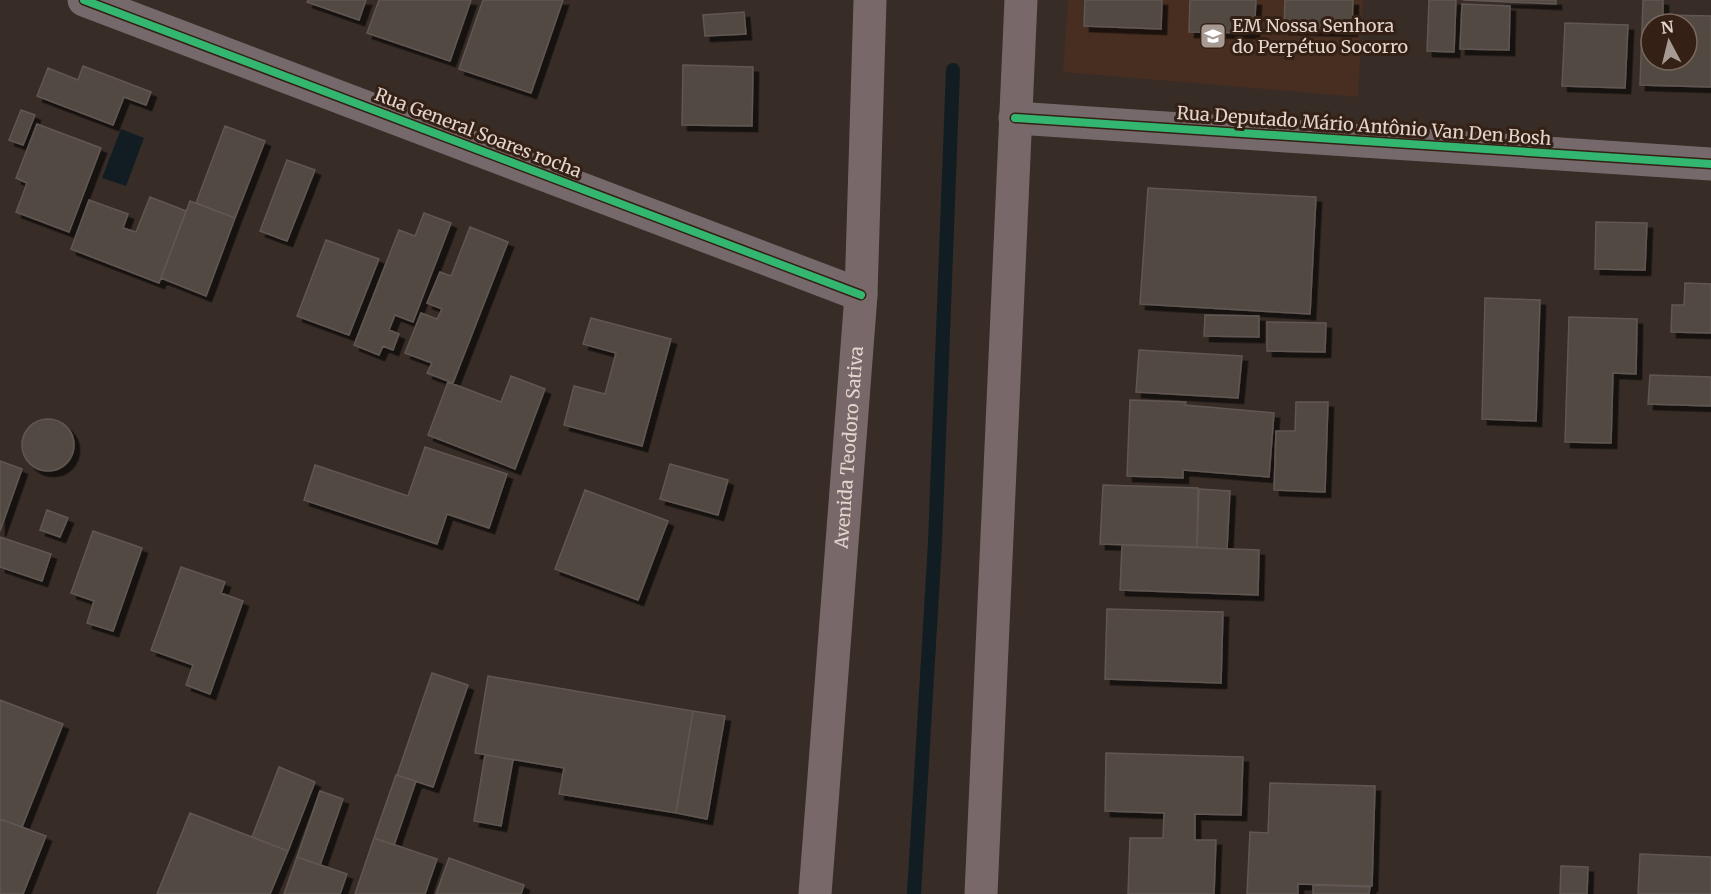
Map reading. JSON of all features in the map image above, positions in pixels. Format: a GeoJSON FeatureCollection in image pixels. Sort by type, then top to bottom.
{"type":"FeatureCollection","features":[{"type":"Feature","properties":{"kind":"main road","name":"Avenida Teodoro Sativa"},"geometry":{"type":"LineString","coordinates":[[815,894],[861,295],[870,0]]}},
{"type":"Feature","properties":{"kind":"main road"},"geometry":{"type":"LineString","coordinates":[[981,894],[1021,0]]}},
{"type":"Feature","properties":{"kind":"street","name":"Rua General Soares rocha"},"geometry":{"type":"LineString","coordinates":[[84,0],[861,295]]}},
{"type":"Feature","properties":{"kind":"street","name":"Rua Deputado Mário Antônio Van Den Bosh"},"geometry":{"type":"LineString","coordinates":[[1015,118],[1711,164]]}},
{"type":"Feature","properties":{"kind":"shaded area","name":"EM Nossa Senhora do Perpétuo Socorro"},"geometry":{"type":"Polygon","coordinates":[[[1068,0],[1363,0],[1358,97],[1063,72],[1068,0]]]}},
{"type":"Feature","properties":{"kind":"shaded area"},"geometry":{"type":"Polygon","coordinates":[[[121,129],[144,138],[126,186],[102,178],[121,129]]]}},
{"type":"Feature","properties":{"kind":"building"},"geometry":{"type":"Polygon","coordinates":[[[308,0],[366,0],[359,20],[307,2],[308,0]]]}},
{"type":"Feature","properties":{"kind":"building"},"geometry":{"type":"Polygon","coordinates":[[[379,0],[471,0],[450,61],[367,33],[379,0]]]}},
{"type":"Feature","properties":{"kind":"building"},"geometry":{"type":"Polygon","coordinates":[[[483,0],[563,0],[531,93],[459,69],[483,0]]]}},
{"type":"Feature","properties":{"kind":"building"},"geometry":{"type":"Polygon","coordinates":[[[1085,0],[1162,0],[1161,29],[1084,26],[1085,0]]]}},
{"type":"Feature","properties":{"kind":"building"},"geometry":{"type":"Polygon","coordinates":[[[1190,0],[1256,0],[1254,33],[1189,32],[1190,0]]]}},
{"type":"Feature","properties":{"kind":"building"},"geometry":{"type":"Polygon","coordinates":[[[1285,0],[1353,0],[1352,31],[1284,29],[1285,0]]]}},
{"type":"Feature","properties":{"kind":"building"},"geometry":{"type":"Polygon","coordinates":[[[1429,0],[1456,0],[1454,52],[1427,51],[1429,0]]]}},
{"type":"Feature","properties":{"kind":"building"},"geometry":{"type":"Polygon","coordinates":[[[1463,0],[1556,0],[1556,4],[1463,0]]]}},
{"type":"Feature","properties":{"kind":"building"},"geometry":{"type":"Polygon","coordinates":[[[1643,0],[1663,0],[1663,12],[1643,12],[1643,0]]]}},
{"type":"Feature","properties":{"kind":"building"},"geometry":{"type":"Polygon","coordinates":[[[1462,4],[1510,6],[1509,50],[1460,49],[1462,4]]]}},
{"type":"Feature","properties":{"kind":"building"},"geometry":{"type":"Polygon","coordinates":[[[744,12],[746,34],[705,36],[703,15],[744,12]]]}},
{"type":"Feature","properties":{"kind":"building"},"geometry":{"type":"Polygon","coordinates":[[[1699,16],[1711,16],[1711,87],[1640,85],[1640,72],[1699,72],[1699,16]]]}},
{"type":"Feature","properties":{"kind":"building"},"geometry":{"type":"Polygon","coordinates":[[[1565,23],[1628,25],[1625,88],[1562,86],[1565,23]]]}},
{"type":"Feature","properties":{"kind":"building"},"geometry":{"type":"Polygon","coordinates":[[[683,65],[753,67],[752,126],[682,125],[683,65]]]}},
{"type":"Feature","properties":{"kind":"building"},"geometry":{"type":"Polygon","coordinates":[[[83,66],[151,92],[146,105],[124,97],[113,125],[37,96],[48,68],[78,80],[83,66]]]}},
{"type":"Feature","properties":{"kind":"building"},"geometry":{"type":"Polygon","coordinates":[[[21,110],[35,115],[23,145],[9,140],[21,110]]]}},
{"type":"Feature","properties":{"kind":"building"},"geometry":{"type":"Polygon","coordinates":[[[37,124],[101,148],[69,232],[16,212],[27,183],[16,178],[37,124]]]}},
{"type":"Feature","properties":{"kind":"building"},"geometry":{"type":"Polygon","coordinates":[[[225,126],[265,141],[235,218],[196,203],[225,126]]]}},
{"type":"Feature","properties":{"kind":"building"},"geometry":{"type":"Polygon","coordinates":[[[287,160],[315,170],[287,241],[260,231],[287,160]]]}},
{"type":"Feature","properties":{"kind":"building"},"geometry":{"type":"Polygon","coordinates":[[[1148,188],[1316,197],[1310,314],[1140,304],[1148,188]]]}},
{"type":"Feature","properties":{"kind":"building"},"geometry":{"type":"Polygon","coordinates":[[[150,197],[186,211],[159,283],[71,249],[89,200],[128,214],[123,228],[136,232],[150,197]]]}},
{"type":"Feature","properties":{"kind":"building"},"geometry":{"type":"Polygon","coordinates":[[[190,201],[235,218],[206,296],[161,278],[190,201]]]}},
{"type":"Feature","properties":{"kind":"building"},"geometry":{"type":"Polygon","coordinates":[[[424,213],[451,223],[413,322],[395,315],[389,330],[399,334],[393,350],[383,346],[379,355],[354,345],[399,230],[415,236],[424,213]]]}},
{"type":"Feature","properties":{"kind":"building"},"geometry":{"type":"Polygon","coordinates":[[[1596,222],[1647,223],[1645,270],[1595,269],[1596,222]]]}},
{"type":"Feature","properties":{"kind":"building"},"geometry":{"type":"Polygon","coordinates":[[[470,227],[508,242],[453,383],[427,373],[432,363],[405,353],[421,313],[437,319],[442,309],[427,303],[440,272],[451,276],[470,227]]]}},
{"type":"Feature","properties":{"kind":"building"},"geometry":{"type":"Polygon","coordinates":[[[326,240],[379,259],[349,335],[297,316],[326,240]]]}},
{"type":"Feature","properties":{"kind":"building"},"geometry":{"type":"Polygon","coordinates":[[[1685,283],[1711,284],[1711,333],[1671,332],[1672,305],[1684,305],[1685,283]]]}},
{"type":"Feature","properties":{"kind":"building"},"geometry":{"type":"Polygon","coordinates":[[[1485,298],[1540,300],[1536,421],[1482,419],[1485,298]]]}},
{"type":"Feature","properties":{"kind":"building"},"geometry":{"type":"Polygon","coordinates":[[[1205,315],[1259,316],[1259,337],[1204,336],[1205,315]]]}},
{"type":"Feature","properties":{"kind":"building"},"geometry":{"type":"Polygon","coordinates":[[[1569,317],[1637,319],[1636,374],[1613,373],[1611,443],[1565,442],[1569,317]]]}},
{"type":"Feature","properties":{"kind":"building"},"geometry":{"type":"Polygon","coordinates":[[[591,318],[671,339],[642,446],[564,425],[574,386],[605,394],[616,353],[583,344],[591,318]]]}},
{"type":"Feature","properties":{"kind":"building"},"geometry":{"type":"Polygon","coordinates":[[[1267,322],[1326,323],[1325,352],[1267,351],[1267,322]]]}},
{"type":"Feature","properties":{"kind":"building"},"geometry":{"type":"Polygon","coordinates":[[[1139,350],[1242,356],[1238,398],[1136,392],[1139,350]]]}},
{"type":"Feature","properties":{"kind":"building"},"geometry":{"type":"Polygon","coordinates":[[[1650,375],[1711,377],[1711,406],[1648,404],[1650,375]]]}},
{"type":"Feature","properties":{"kind":"building"},"geometry":{"type":"Polygon","coordinates":[[[511,376],[545,389],[515,469],[428,435],[448,382],[501,402],[511,376]]]}},
{"type":"Feature","properties":{"kind":"building"},"geometry":{"type":"Polygon","coordinates":[[[1130,400],[1186,402],[1185,405],[1274,413],[1269,477],[1183,470],[1183,478],[1127,476],[1130,400]]]}},
{"type":"Feature","properties":{"kind":"building"},"geometry":{"type":"Polygon","coordinates":[[[1296,402],[1328,402],[1325,492],[1274,490],[1276,431],[1295,431],[1296,402]]]}},
{"type":"Feature","properties":{"kind":"building"},"geometry":{"type":"Polygon","coordinates":[[[43,419],[53,419],[67,426],[74,445],[67,464],[53,471],[43,471],[33,467],[26,460],[22,450],[22,440],[26,430],[33,423],[43,419]]]}},
{"type":"Feature","properties":{"kind":"building"},"geometry":{"type":"Polygon","coordinates":[[[425,447],[507,474],[489,528],[447,514],[437,544],[304,500],[315,465],[408,496],[425,447]]]}},
{"type":"Feature","properties":{"kind":"building"},"geometry":{"type":"Polygon","coordinates":[[[0,461],[22,469],[0,531],[0,461]]]}},
{"type":"Feature","properties":{"kind":"building"},"geometry":{"type":"Polygon","coordinates":[[[670,464],[728,480],[718,515],[660,499],[670,464]]]}},
{"type":"Feature","properties":{"kind":"building"},"geometry":{"type":"Polygon","coordinates":[[[1103,485],[1198,488],[1197,547],[1100,544],[1103,485]]]}},
{"type":"Feature","properties":{"kind":"building"},"geometry":{"type":"Polygon","coordinates":[[[1199,489],[1230,491],[1227,549],[1197,547],[1199,489]]]}},
{"type":"Feature","properties":{"kind":"building"},"geometry":{"type":"Polygon","coordinates":[[[585,490],[668,521],[638,600],[555,569],[585,490]]]}},
{"type":"Feature","properties":{"kind":"building"},"geometry":{"type":"Polygon","coordinates":[[[47,510],[68,518],[60,537],[40,530],[47,510]]]}},
{"type":"Feature","properties":{"kind":"building"},"geometry":{"type":"Polygon","coordinates":[[[93,531],[142,548],[113,631],[87,623],[94,601],[71,593],[93,531]]]}},
{"type":"Feature","properties":{"kind":"building"},"geometry":{"type":"Polygon","coordinates":[[[0,537],[51,554],[42,581],[0,567],[0,537]]]}},
{"type":"Feature","properties":{"kind":"building"},"geometry":{"type":"Polygon","coordinates":[[[1122,545],[1259,550],[1258,595],[1120,590],[1122,545]]]}},
{"type":"Feature","properties":{"kind":"building"},"geometry":{"type":"Polygon","coordinates":[[[181,567],[225,582],[221,593],[243,601],[210,694],[186,685],[193,665],[151,650],[181,567]]]}},
{"type":"Feature","properties":{"kind":"building"},"geometry":{"type":"Polygon","coordinates":[[[1107,609],[1223,612],[1221,683],[1105,679],[1107,609]]]}},
{"type":"Feature","properties":{"kind":"building"},"geometry":{"type":"Polygon","coordinates":[[[432,673],[468,685],[433,787],[397,775],[432,673]]]}},
{"type":"Feature","properties":{"kind":"building"},"geometry":{"type":"Polygon","coordinates":[[[488,676],[693,711],[676,813],[559,794],[564,768],[475,753],[488,676]]]}},
{"type":"Feature","properties":{"kind":"building"},"geometry":{"type":"Polygon","coordinates":[[[0,700],[63,724],[22,827],[0,819],[0,700]]]}},
{"type":"Feature","properties":{"kind":"building"},"geometry":{"type":"Polygon","coordinates":[[[693,711],[725,716],[707,819],[676,813],[693,711]]]}},
{"type":"Feature","properties":{"kind":"building"},"geometry":{"type":"Polygon","coordinates":[[[1106,753],[1243,757],[1241,815],[1195,814],[1195,840],[1216,840],[1214,894],[1128,894],[1130,838],[1163,838],[1164,813],[1105,811],[1106,753]]]}},
{"type":"Feature","properties":{"kind":"building"},"geometry":{"type":"Polygon","coordinates":[[[485,755],[513,760],[501,826],[474,821],[485,755]]]}},
{"type":"Feature","properties":{"kind":"building"},"geometry":{"type":"Polygon","coordinates":[[[279,767],[315,782],[288,851],[252,837],[279,767]]]}},
{"type":"Feature","properties":{"kind":"building"},"geometry":{"type":"Polygon","coordinates":[[[396,775],[416,781],[394,845],[374,838],[396,775]]]}},
{"type":"Feature","properties":{"kind":"building"},"geometry":{"type":"Polygon","coordinates":[[[1270,783],[1375,786],[1372,886],[1298,884],[1298,894],[1247,894],[1250,832],[1268,833],[1270,783]]]}},
{"type":"Feature","properties":{"kind":"building"},"geometry":{"type":"Polygon","coordinates":[[[320,791],[343,799],[320,865],[297,857],[320,791]]]}},
{"type":"Feature","properties":{"kind":"building"},"geometry":{"type":"Polygon","coordinates":[[[190,813],[288,851],[270,894],[157,894],[190,813]]]}},
{"type":"Feature","properties":{"kind":"building"},"geometry":{"type":"Polygon","coordinates":[[[0,819],[46,836],[23,894],[0,894],[0,819]]]}},
{"type":"Feature","properties":{"kind":"building"},"geometry":{"type":"Polygon","coordinates":[[[374,838],[437,859],[425,894],[355,894],[374,838]]]}},
{"type":"Feature","properties":{"kind":"building"},"geometry":{"type":"Polygon","coordinates":[[[1640,854],[1711,857],[1711,894],[1638,894],[1640,854]]]}},
{"type":"Feature","properties":{"kind":"building"},"geometry":{"type":"Polygon","coordinates":[[[297,857],[347,874],[340,894],[284,894],[297,857]]]}},
{"type":"Feature","properties":{"kind":"building"},"geometry":{"type":"Polygon","coordinates":[[[449,858],[524,885],[521,894],[436,894],[449,858]]]}},
{"type":"Feature","properties":{"kind":"building"},"geometry":{"type":"Polygon","coordinates":[[[1561,866],[1588,867],[1587,894],[1560,894],[1561,866]]]}},
{"type":"Feature","properties":{"kind":"building"},"geometry":{"type":"Polygon","coordinates":[[[1313,885],[1370,887],[1369,894],[1313,894],[1313,885]]]}},
{"type":"Feature","properties":{"kind":"waterway"},"geometry":{"type":"LineString","coordinates":[[914,894],[935,543],[953,70]]}},
{"type":"Feature","properties":{"kind":"cycle path"},"geometry":{"type":"LineString","coordinates":[[84,0],[861,295]]}},
{"type":"Feature","properties":{"kind":"cycle path"},"geometry":{"type":"LineString","coordinates":[[1015,118],[1711,164]]}},
{"type":"Feature","properties":{"kind":"place","name":"EM Nossa Senhora do Perpétuo Socorro"},"geometry":{"type":"Point","coordinates":[1213,36]}}]}
